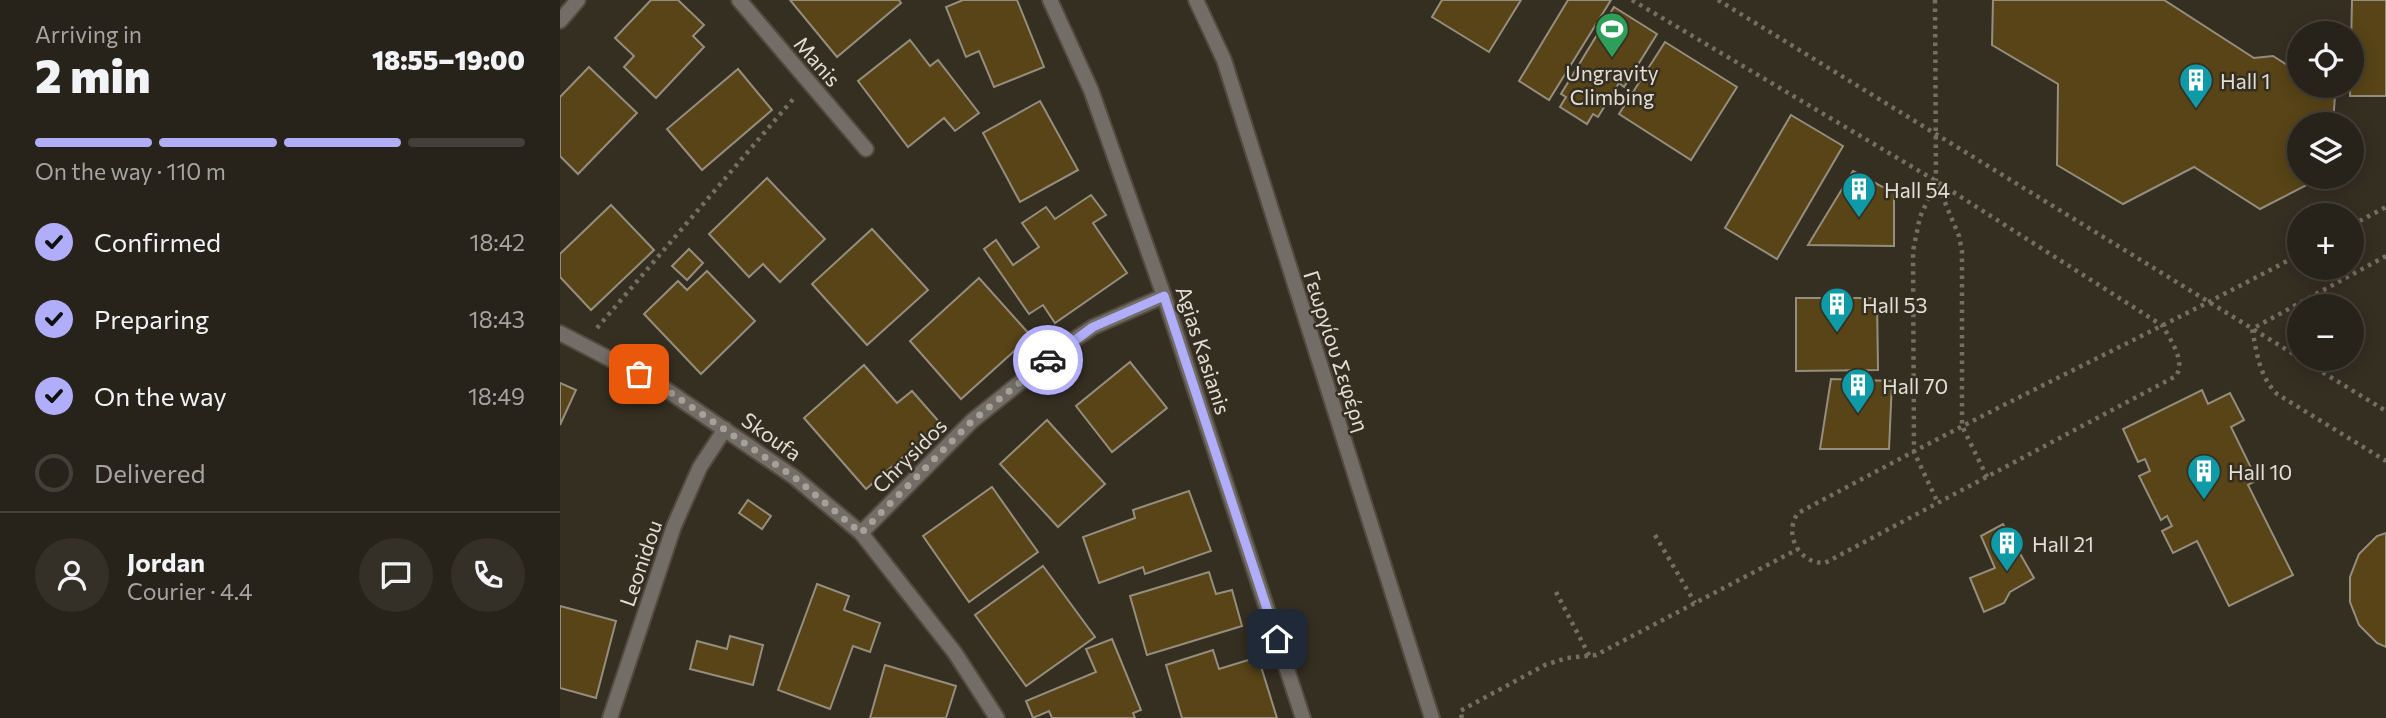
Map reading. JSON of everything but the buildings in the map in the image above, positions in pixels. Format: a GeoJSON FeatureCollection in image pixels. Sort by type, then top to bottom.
{"type":"FeatureCollection","features":[{"type":"Feature","properties":{"kind":"street"},"geometry":{"type":"LineString","coordinates":[[560,21],[578,0]]}},
{"type":"Feature","properties":{"kind":"street","name":"Manis"},"geometry":{"type":"LineString","coordinates":[[739,0],[866,149]]}},
{"type":"Feature","properties":{"kind":"street","name":"Agias Kasianis"},"geometry":{"type":"LineString","coordinates":[[1050,0],[1091,90],[1164,296],[1303,718]]}},
{"type":"Feature","properties":{"kind":"street","name":"Γεωργίου Σεφέρη"},"geometry":{"type":"LineString","coordinates":[[1196,0],[1224,60],[1432,718]]}},
{"type":"Feature","properties":{"kind":"street","name":"Chrysidos"},"geometry":{"type":"LineString","coordinates":[[861,533],[972,421],[1069,343],[1093,327],[1164,296]]}},
{"type":"Feature","properties":{"kind":"street","name":"Skoufa"},"geometry":{"type":"LineString","coordinates":[[560,333],[658,384],[794,477],[861,533],[955,653],[998,718]]}},
{"type":"Feature","properties":{"kind":"street","name":"Leonidou"},"geometry":{"type":"LineString","coordinates":[[610,718],[674,526],[690,487],[725,429]]}},
{"type":"Feature","properties":{"kind":"path"},"geometry":{"type":"LineString","coordinates":[[1632,0],[1936,181],[2163,326],[2180,364],[2176,376],[1825,563],[1808,561],[1794,541],[1792,526],[1798,513],[1962,426],[2163,326],[2209,303],[2287,261]]}},
{"type":"Feature","properties":{"kind":"path"},"geometry":{"type":"LineString","coordinates":[[1718,0],[2287,350]]}},
{"type":"Feature","properties":{"kind":"path"},"geometry":{"type":"LineString","coordinates":[[1935,0],[1936,181],[1959,236],[1962,251],[1962,426],[1987,477]]}},
{"type":"Feature","properties":{"kind":"path"},"geometry":{"type":"LineString","coordinates":[[583,345],[808,82]]}},
{"type":"Feature","properties":{"kind":"path"},"geometry":{"type":"LineString","coordinates":[[1936,181],[1920,217],[1913,251],[1914,452],[1938,503]]}},
{"type":"Feature","properties":{"kind":"path"},"geometry":{"type":"LineString","coordinates":[[2364,218],[2386,206]]}},
{"type":"Feature","properties":{"kind":"path"},"geometry":{"type":"LineString","coordinates":[[2252,329],[2386,256]]}},
{"type":"Feature","properties":{"kind":"path"},"geometry":{"type":"LineString","coordinates":[[2252,329],[2262,373],[2271,388],[2386,461]]}},
{"type":"Feature","properties":{"kind":"path"},"geometry":{"type":"LineString","coordinates":[[2321,371],[2386,411]]}},
{"type":"Feature","properties":{"kind":"path"},"geometry":{"type":"LineString","coordinates":[[1656,535],[1695,603]]}},
{"type":"Feature","properties":{"kind":"path"},"geometry":{"type":"LineString","coordinates":[[1462,718],[1460,711],[1545,665],[1567,658],[1590,657],[1798,549]]}},
{"type":"Feature","properties":{"kind":"path"},"geometry":{"type":"LineString","coordinates":[[1556,592],[1590,657]]}},
{"type":"Feature","properties":{"kind":"way so far"},"geometry":{"type":"LineString","coordinates":[[639,374],[658,384],[794,477],[861,533],[972,421],[1048,360]]}},
{"type":"Feature","properties":{"kind":"place","name":"Ungravity Climbing"},"geometry":{"type":"Point","coordinates":[1612,59]}},
{"type":"Feature","properties":{"kind":"place","name":"Hall 1"},"geometry":{"type":"Point","coordinates":[2196,110]}},
{"type":"Feature","properties":{"kind":"place","name":"Hall 54"},"geometry":{"type":"Point","coordinates":[1859,219]}},
{"type":"Feature","properties":{"kind":"place","name":"Hall 53"},"geometry":{"type":"Point","coordinates":[1837,334]}},
{"type":"Feature","properties":{"kind":"place","name":"Hall 70"},"geometry":{"type":"Point","coordinates":[1858,415]}},
{"type":"Feature","properties":{"kind":"place","name":"Hall 10"},"geometry":{"type":"Point","coordinates":[2204,501]}},
{"type":"Feature","properties":{"kind":"place","name":"Hall 21"},"geometry":{"type":"Point","coordinates":[2007,573]}},
{"type":"Feature","properties":{"kind":"route"},"geometry":{"type":"LineString","coordinates":[[1048,360],[1093,327],[1164,296],[1277,639]]}}]}
